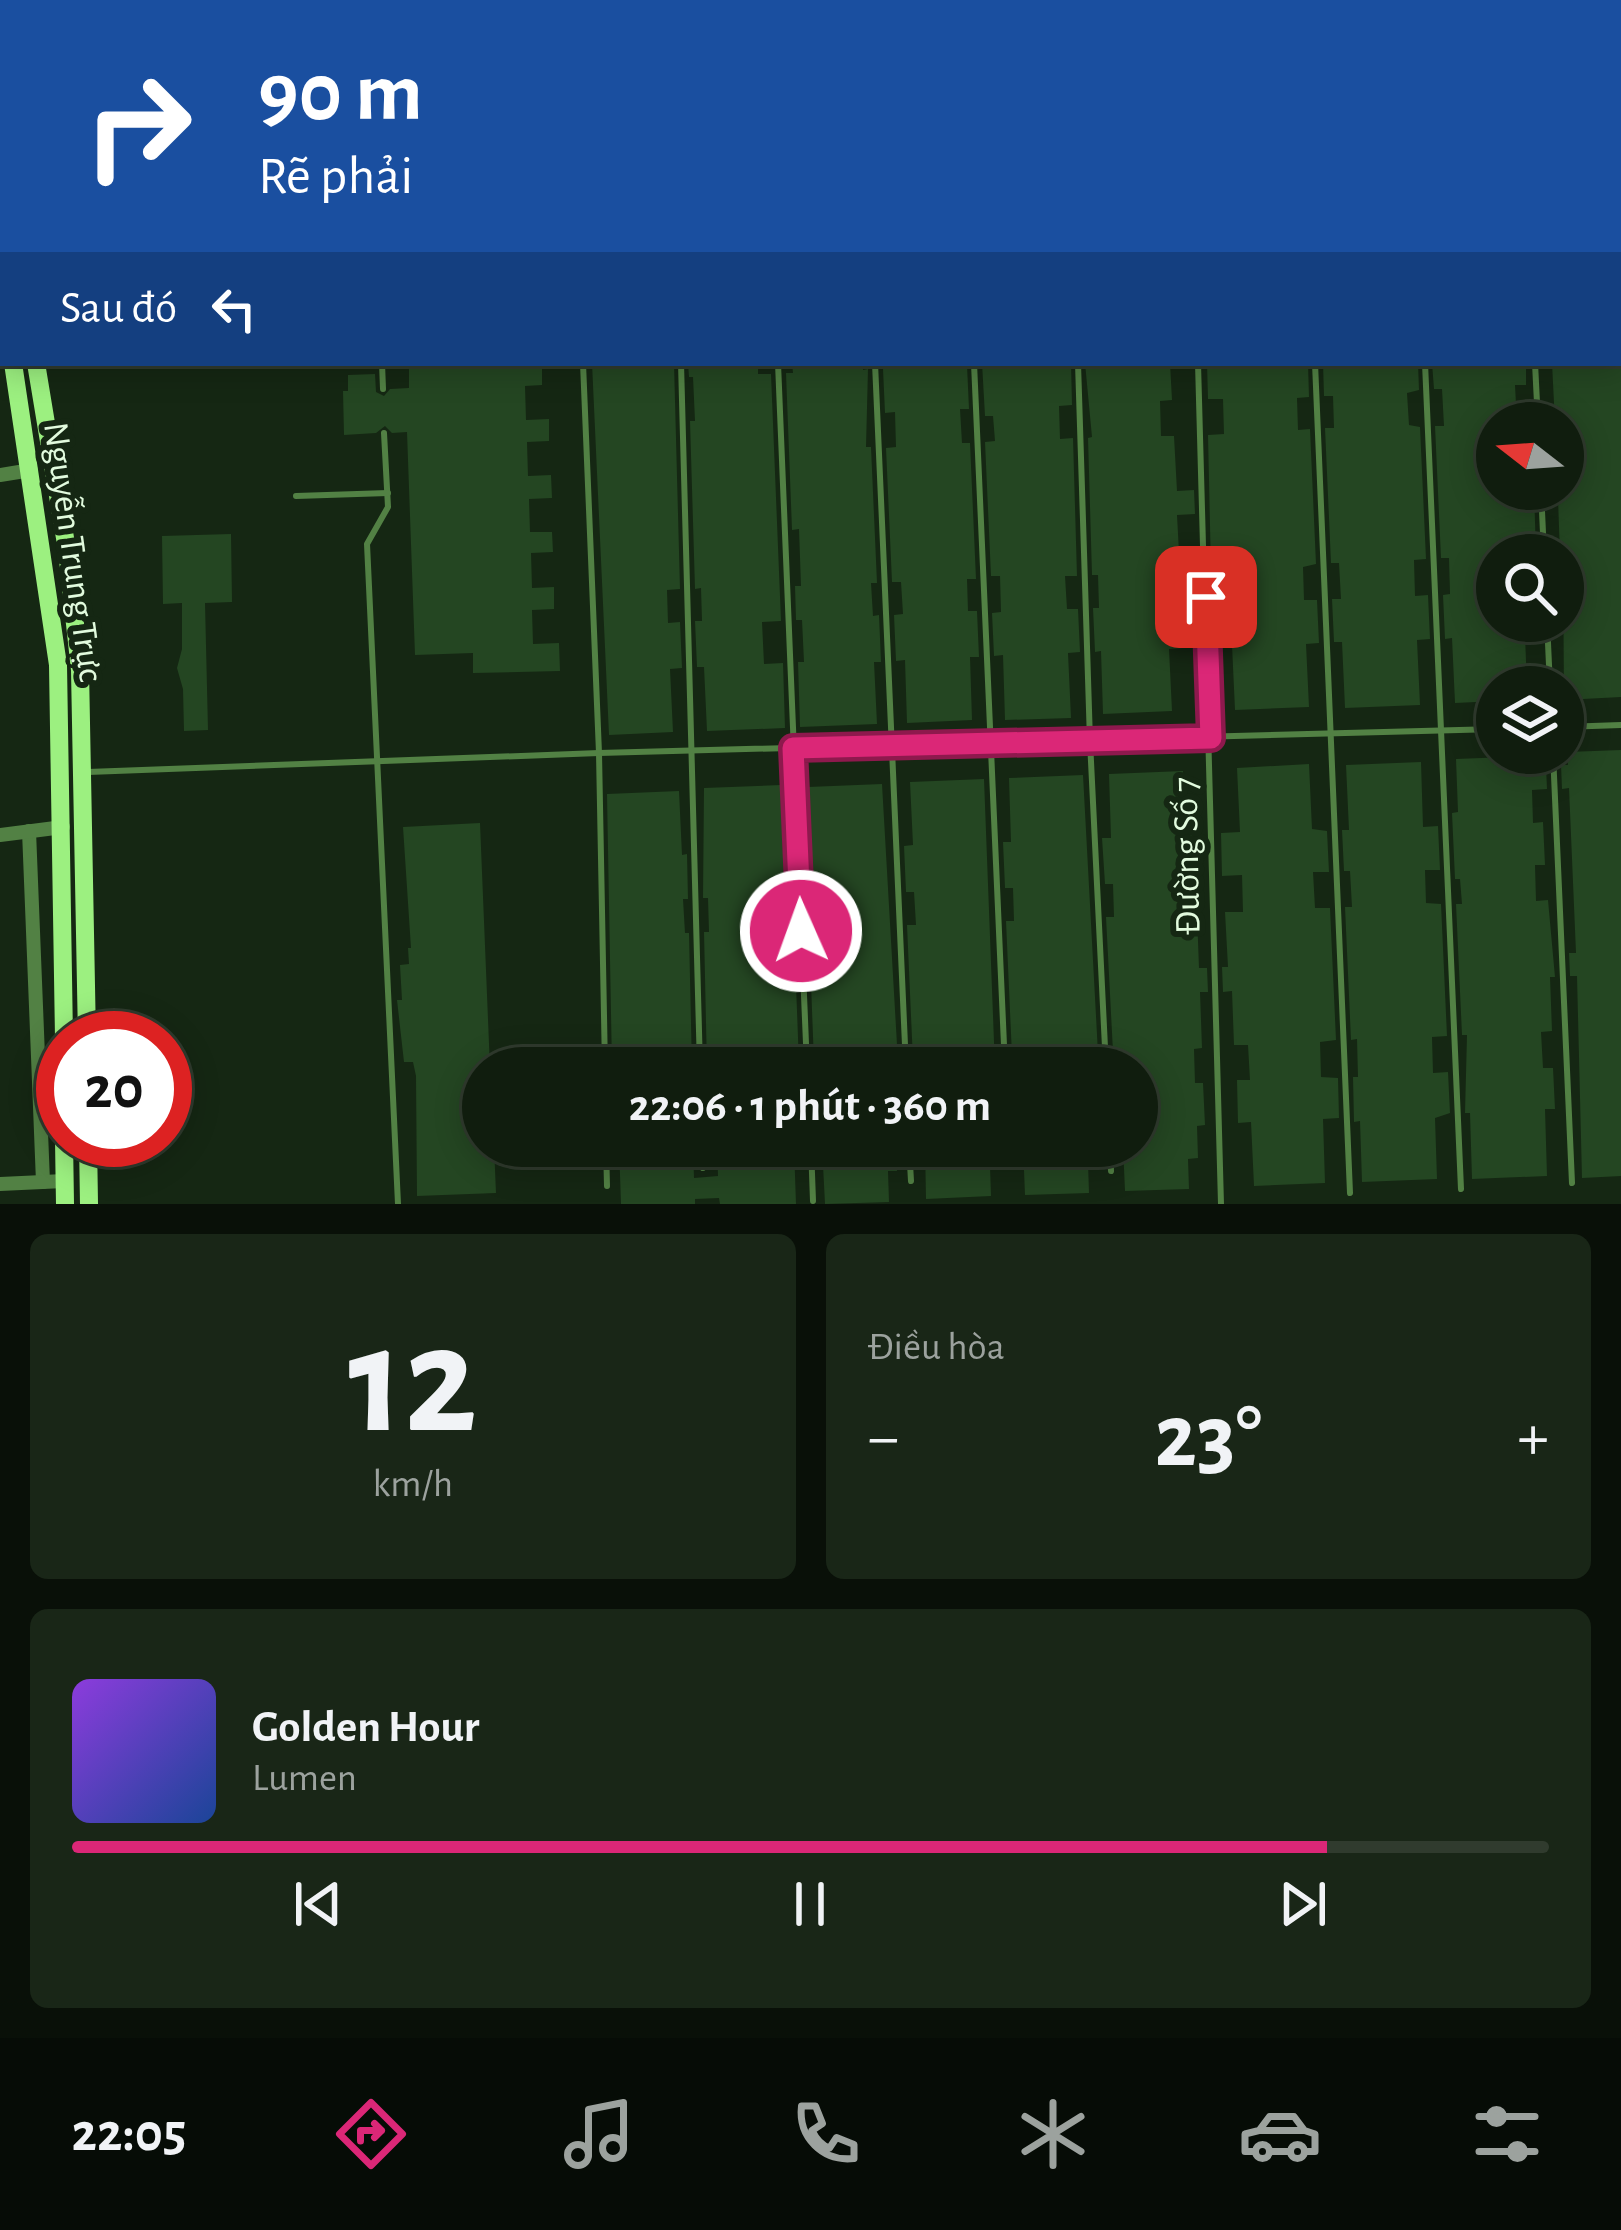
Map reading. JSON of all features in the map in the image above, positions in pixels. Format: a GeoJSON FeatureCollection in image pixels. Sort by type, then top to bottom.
{"type":"FeatureCollection","features":[{"type":"Feature","properties":{"kind":"main road","name":"Nguyễn Trung Trực"},"geometry":{"type":"LineString","coordinates":[[14,366],[58,665],[64,1011]]}},
{"type":"Feature","properties":{"kind":"main road","name":"Nguyễn Trung Trực"},"geometry":{"type":"LineString","coordinates":[[36,366],[67,550],[85,772],[87,1011]]}},
{"type":"Feature","properties":{"kind":"main road"},"geometry":{"type":"LineString","coordinates":[[62,774],[85,772]]}},
{"type":"Feature","properties":{"kind":"main road"},"geometry":{"type":"LineString","coordinates":[[64,1167],[64,1204]]}},
{"type":"Feature","properties":{"kind":"main road"},"geometry":{"type":"LineString","coordinates":[[88,1167],[89,1204]]}},
{"type":"Feature","properties":{"kind":"street"},"geometry":{"type":"LineString","coordinates":[[0,475],[31,470]]}},
{"type":"Feature","properties":{"kind":"street"},"geometry":{"type":"LineString","coordinates":[[0,835],[63,827]]}},
{"type":"Feature","properties":{"kind":"street"},"geometry":{"type":"LineString","coordinates":[[29,831],[43,1182]]}},
{"type":"Feature","properties":{"kind":"street"},"geometry":{"type":"LineString","coordinates":[[0,1184],[64,1181]]}},
{"type":"Feature","properties":{"kind":"lane"},"geometry":{"type":"LineString","coordinates":[[382,366],[383,389]]}},
{"type":"Feature","properties":{"kind":"lane"},"geometry":{"type":"LineString","coordinates":[[583,366],[599,753],[604,1047]]}},
{"type":"Feature","properties":{"kind":"lane"},"geometry":{"type":"LineString","coordinates":[[681,366],[699,1047]]}},
{"type":"Feature","properties":{"kind":"lane"},"geometry":{"type":"LineString","coordinates":[[778,366],[806,1047]]}},
{"type":"Feature","properties":{"kind":"lane"},"geometry":{"type":"LineString","coordinates":[[875,366],[905,1047]]}},
{"type":"Feature","properties":{"kind":"lane"},"geometry":{"type":"LineString","coordinates":[[974,366],[1004,1047]]}},
{"type":"Feature","properties":{"kind":"lane"},"geometry":{"type":"LineString","coordinates":[[1078,366],[1105,1047]]}},
{"type":"Feature","properties":{"kind":"lane","name":"Đường Số 7"},"geometry":{"type":"LineString","coordinates":[[1198,366],[1221,1204]]}},
{"type":"Feature","properties":{"kind":"lane"},"geometry":{"type":"LineString","coordinates":[[1315,366],[1350,1193]]}},
{"type":"Feature","properties":{"kind":"lane"},"geometry":{"type":"LineString","coordinates":[[1426,366],[1461,1189]]}},
{"type":"Feature","properties":{"kind":"lane"},"geometry":{"type":"LineString","coordinates":[[1535,366],[1537,402]]}},
{"type":"Feature","properties":{"kind":"lane"},"geometry":{"type":"LineString","coordinates":[[384,433],[388,507],[367,544],[398,1204]]}},
{"type":"Feature","properties":{"kind":"lane"},"geometry":{"type":"LineString","coordinates":[[296,496],[388,493]]}},
{"type":"Feature","properties":{"kind":"lane"},"geometry":{"type":"LineString","coordinates":[[1584,726],[1621,725]]}},
{"type":"Feature","properties":{"kind":"lane"},"geometry":{"type":"LineString","coordinates":[[85,772],[1476,730]]}},
{"type":"Feature","properties":{"kind":"lane"},"geometry":{"type":"LineString","coordinates":[[1554,774],[1572,1184]]}},
{"type":"Feature","properties":{"kind":"lane"},"geometry":{"type":"LineString","coordinates":[[607,1167],[607,1186]]}},
{"type":"Feature","properties":{"kind":"lane"},"geometry":{"type":"LineString","coordinates":[[812,1167],[813,1201]]}},
{"type":"Feature","properties":{"kind":"lane"},"geometry":{"type":"LineString","coordinates":[[910,1167],[911,1181]]}},
{"type":"Feature","properties":{"kind":"lane"},"geometry":{"type":"LineString","coordinates":[[1111,1167],[1111,1172]]}},
{"type":"Feature","properties":{"kind":"building"},"geometry":{"type":"Polygon","coordinates":[[[409,366],[542,366],[542,385],[525,386],[526,420],[549,419],[549,441],[527,442],[528,476],[551,475],[552,498],[529,499],[530,532],[552,532],[553,552],[531,553],[532,588],[554,587],[554,609],[532,610],[533,644],[559,643],[560,671],[473,673],[473,653],[415,655],[407,432],[392,433],[385,426],[376,433],[344,435],[343,391],[348,391],[348,375],[375,374],[376,392],[384,396],[390,389],[409,388],[409,366]]]}},
{"type":"Feature","properties":{"kind":"building"},"geometry":{"type":"Polygon","coordinates":[[[592,366],[674,366],[680,589],[667,590],[668,623],[680,622],[682,668],[670,669],[673,732],[609,735],[592,366]]]}},
{"type":"Feature","properties":{"kind":"building"},"geometry":{"type":"Polygon","coordinates":[[[688,366],[758,366],[758,374],[771,374],[781,621],[762,622],[764,664],[783,663],[785,728],[707,731],[704,667],[697,667],[695,621],[702,621],[701,588],[695,589],[690,421],[695,421],[693,377],[689,377],[688,366]]]}},
{"type":"Feature","properties":{"kind":"building"},"geometry":{"type":"Polygon","coordinates":[[[792,366],[868,369],[866,447],[871,447],[877,583],[871,583],[873,616],[879,615],[881,662],[874,662],[877,724],[800,727],[798,662],[804,662],[802,620],[796,620],[795,586],[801,586],[799,529],[792,530],[786,373],[793,373],[792,366]]]}},
{"type":"Feature","properties":{"kind":"building"},"geometry":{"type":"Polygon","coordinates":[[[967,366],[969,409],[960,409],[962,443],[970,443],[976,579],[967,579],[968,611],[977,611],[979,657],[970,657],[972,720],[907,723],[905,660],[896,661],[894,615],[903,614],[901,582],[892,582],[886,448],[896,447],[895,412],[885,413],[883,369],[967,366]]]}},
{"type":"Feature","properties":{"kind":"building"},"geometry":{"type":"Polygon","coordinates":[[[982,366],[1071,366],[1072,405],[1059,406],[1060,439],[1073,438],[1077,576],[1065,576],[1067,609],[1078,609],[1080,652],[1068,653],[1071,718],[1005,720],[1003,655],[994,656],[992,613],[1001,612],[1000,576],[991,576],[985,442],[995,441],[993,416],[985,416],[982,366]]]}},
{"type":"Feature","properties":{"kind":"building"},"geometry":{"type":"Polygon","coordinates":[[[1085,366],[1170,366],[1172,400],[1160,401],[1161,436],[1174,436],[1177,491],[1194,490],[1195,514],[1177,515],[1180,571],[1166,572],[1168,607],[1182,606],[1183,648],[1169,649],[1172,711],[1103,714],[1101,651],[1095,652],[1093,608],[1099,608],[1098,575],[1092,575],[1088,438],[1092,437],[1085,366]]]}},
{"type":"Feature","properties":{"kind":"building"},"geometry":{"type":"Polygon","coordinates":[[[1207,366],[1308,366],[1309,397],[1297,398],[1298,430],[1310,429],[1316,564],[1303,567],[1304,600],[1317,600],[1319,643],[1306,644],[1309,707],[1235,710],[1232,645],[1213,646],[1212,604],[1231,603],[1229,570],[1211,571],[1208,435],[1224,434],[1223,399],[1208,399],[1207,366]]]}},
{"type":"Feature","properties":{"kind":"building"},"geometry":{"type":"Polygon","coordinates":[[[1323,366],[1418,366],[1419,390],[1407,393],[1409,425],[1420,427],[1426,559],[1414,560],[1415,596],[1428,595],[1430,639],[1417,640],[1420,705],[1345,708],[1342,642],[1334,642],[1332,599],[1341,599],[1339,563],[1331,563],[1325,428],[1334,428],[1333,396],[1324,396],[1323,366]]]}},
{"type":"Feature","properties":{"kind":"building"},"geometry":{"type":"Polygon","coordinates":[[[1432,366],[1526,366],[1526,385],[1515,385],[1516,402],[1476,402],[1476,510],[1535,510],[1535,534],[1476,534],[1476,642],[1525,642],[1526,666],[1476,666],[1476,702],[1455,703],[1452,638],[1445,639],[1443,595],[1450,594],[1449,558],[1441,558],[1435,426],[1444,426],[1442,389],[1434,389],[1432,366]]]}},
{"type":"Feature","properties":{"kind":"building"},"geometry":{"type":"Polygon","coordinates":[[[1552,366],[1621,366],[1621,697],[1584,699],[1584,666],[1564,666],[1564,642],[1584,642],[1584,534],[1559,534],[1558,510],[1584,510],[1584,402],[1554,402],[1552,366]]]}},
{"type":"Feature","properties":{"kind":"building"},"geometry":{"type":"Polygon","coordinates":[[[231,534],[232,602],[205,603],[208,730],[184,731],[183,689],[177,668],[182,603],[163,604],[162,536],[231,534]]]}},
{"type":"Feature","properties":{"kind":"building"},"geometry":{"type":"Polygon","coordinates":[[[1621,750],[1621,1176],[1582,1178],[1577,976],[1570,976],[1569,953],[1576,953],[1569,788],[1562,789],[1561,774],[1584,774],[1584,751],[1621,750]]]}},
{"type":"Feature","properties":{"kind":"building"},"geometry":{"type":"Polygon","coordinates":[[[1476,758],[1476,774],[1546,774],[1547,789],[1532,790],[1533,823],[1543,822],[1545,865],[1535,865],[1536,901],[1548,900],[1555,977],[1550,977],[1552,1031],[1541,1032],[1543,1068],[1553,1068],[1555,1109],[1545,1109],[1547,1176],[1472,1179],[1456,904],[1462,904],[1460,879],[1455,879],[1452,813],[1458,812],[1456,759],[1476,758]]]}},
{"type":"Feature","properties":{"kind":"building"},"geometry":{"type":"Polygon","coordinates":[[[1421,762],[1423,827],[1438,826],[1440,870],[1425,870],[1426,903],[1441,904],[1447,1036],[1432,1037],[1433,1073],[1448,1072],[1450,1113],[1435,1118],[1437,1179],[1362,1182],[1360,1121],[1354,1122],[1357,1039],[1351,1040],[1345,907],[1352,907],[1350,871],[1344,871],[1342,830],[1349,830],[1346,765],[1421,762]]]}},
{"type":"Feature","properties":{"kind":"building"},"geometry":{"type":"Polygon","coordinates":[[[1309,764],[1312,829],[1327,831],[1329,872],[1313,872],[1315,908],[1330,908],[1336,1040],[1320,1042],[1321,1077],[1338,1078],[1339,1118],[1323,1119],[1325,1183],[1254,1186],[1251,1122],[1238,1123],[1237,1080],[1250,1080],[1248,1045],[1234,1045],[1232,991],[1223,992],[1222,967],[1228,967],[1225,912],[1243,912],[1242,875],[1222,876],[1221,833],[1240,832],[1237,768],[1309,764]]]}},
{"type":"Feature","properties":{"kind":"building"},"geometry":{"type":"Polygon","coordinates":[[[1183,771],[1185,835],[1194,835],[1196,879],[1187,879],[1188,914],[1197,914],[1199,968],[1207,968],[1208,992],[1200,992],[1202,1048],[1194,1049],[1195,1083],[1203,1083],[1205,1125],[1197,1126],[1198,1158],[1188,1159],[1189,1189],[1125,1191],[1124,1167],[1158,1167],[1158,1047],[1113,1047],[1106,917],[1114,917],[1113,884],[1105,884],[1102,838],[1111,838],[1109,774],[1183,771]]]}},
{"type":"Feature","properties":{"kind":"building"},"geometry":{"type":"Polygon","coordinates":[[[1083,775],[1098,1047],[1012,1047],[1006,921],[1014,921],[1013,888],[1005,888],[1003,842],[1011,842],[1009,778],[1083,775]]]}},
{"type":"Feature","properties":{"kind":"building"},"geometry":{"type":"Polygon","coordinates":[[[984,779],[994,1047],[912,1047],[907,925],[916,925],[914,892],[906,892],[904,846],[913,845],[910,782],[984,779]]]}},
{"type":"Feature","properties":{"kind":"building"},"geometry":{"type":"Polygon","coordinates":[[[882,784],[897,1047],[813,1047],[808,787],[882,784]]]}},
{"type":"Feature","properties":{"kind":"building"},"geometry":{"type":"Polygon","coordinates":[[[781,785],[783,852],[791,852],[792,898],[785,898],[786,931],[794,931],[798,1047],[707,1047],[704,788],[781,785]]]}},
{"type":"Feature","properties":{"kind":"building"},"geometry":{"type":"Polygon","coordinates":[[[679,791],[682,855],[687,854],[688,899],[683,899],[685,933],[689,933],[692,1047],[612,1047],[607,794],[679,791]]]}},
{"type":"Feature","properties":{"kind":"building"},"geometry":{"type":"Polygon","coordinates":[[[480,823],[489,1047],[462,1047],[462,1167],[495,1167],[496,1193],[417,1196],[416,1076],[413,1062],[404,1062],[397,1000],[402,1000],[400,965],[409,964],[411,948],[403,827],[480,823]]]}},
{"type":"Feature","properties":{"kind":"building"},"geometry":{"type":"Polygon","coordinates":[[[620,1167],[694,1167],[694,1178],[718,1176],[718,1167],[795,1167],[796,1204],[720,1204],[719,1198],[695,1199],[695,1204],[621,1204],[620,1167]]]}},
{"type":"Feature","properties":{"kind":"building"},"geometry":{"type":"Polygon","coordinates":[[[823,1167],[897,1167],[897,1171],[888,1171],[889,1202],[825,1204],[823,1167]]]}},
{"type":"Feature","properties":{"kind":"building"},"geometry":{"type":"Polygon","coordinates":[[[925,1167],[990,1167],[991,1196],[926,1199],[925,1167]]]}},
{"type":"Feature","properties":{"kind":"building"},"geometry":{"type":"Polygon","coordinates":[[[1024,1167],[1088,1167],[1089,1193],[1025,1195],[1024,1167]]]}},
{"type":"Feature","properties":{"kind":"route"},"geometry":{"type":"LineString","coordinates":[[801,931],[793,748],[1211,738],[1206,597]]}}]}
